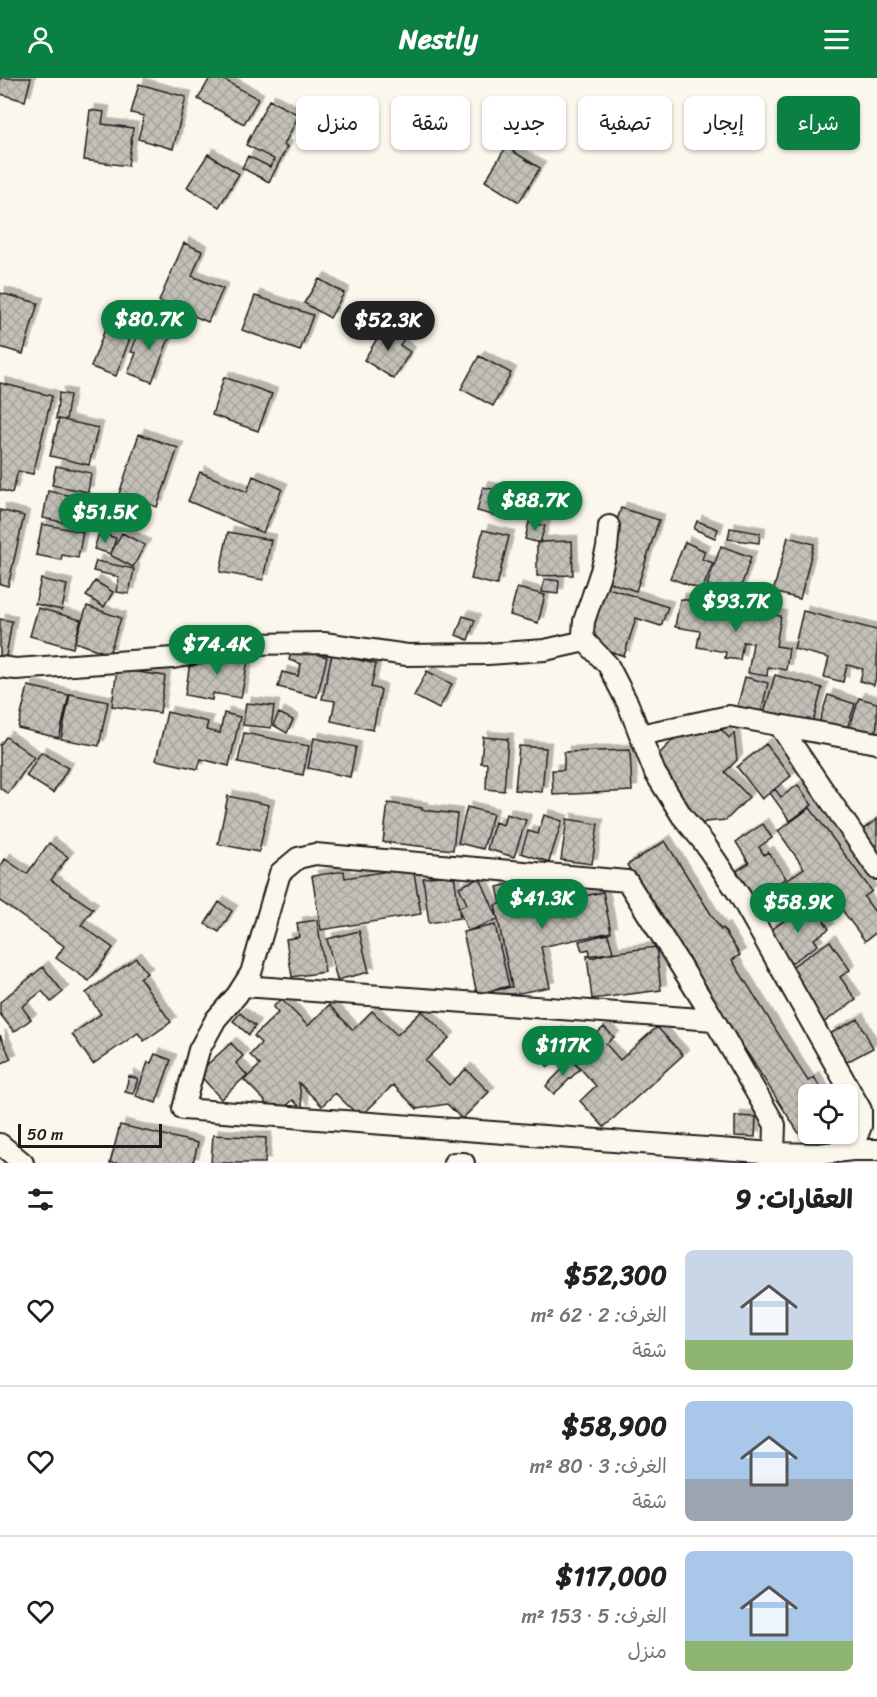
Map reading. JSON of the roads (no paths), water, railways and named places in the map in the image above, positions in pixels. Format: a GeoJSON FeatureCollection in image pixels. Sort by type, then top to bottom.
{"type":"FeatureCollection","features":[{"type":"Feature","properties":{"kind":"street"},"geometry":{"type":"LineString","coordinates":[[609,526],[605,556],[584,621],[585,641],[608,665],[628,704],[655,773],[682,816],[704,843],[740,896],[861,1110],[861,1126],[852,1150]]}},
{"type":"Feature","properties":{"kind":"street"},"geometry":{"type":"LineString","coordinates":[[0,667],[16,669],[173,658],[248,644],[324,643],[407,655],[488,654],[545,650],[585,641]]}},
{"type":"Feature","properties":{"kind":"street"},"geometry":{"type":"LineString","coordinates":[[640,735],[729,716],[877,744]]}},
{"type":"Feature","properties":{"kind":"street"},"geometry":{"type":"LineString","coordinates":[[779,725],[877,868]]}},
{"type":"Feature","properties":{"kind":"street"},"geometry":{"type":"LineString","coordinates":[[771,1158],[775,1125],[714,1020],[627,881],[315,854],[298,858],[280,873],[251,973],[237,995],[216,1018],[199,1050],[183,1109],[771,1158],[852,1150],[877,1150]]}},
{"type":"Feature","properties":{"kind":"street"},"geometry":{"type":"LineString","coordinates":[[243,986],[714,1020]]}},
{"type":"Feature","properties":{"kind":"street"},"geometry":{"type":"LineString","coordinates":[[0,1144],[23,1163]]}},
{"type":"Feature","properties":{"kind":"street"},"geometry":{"type":"LineString","coordinates":[[454,1163],[464,1163]]}}]}
